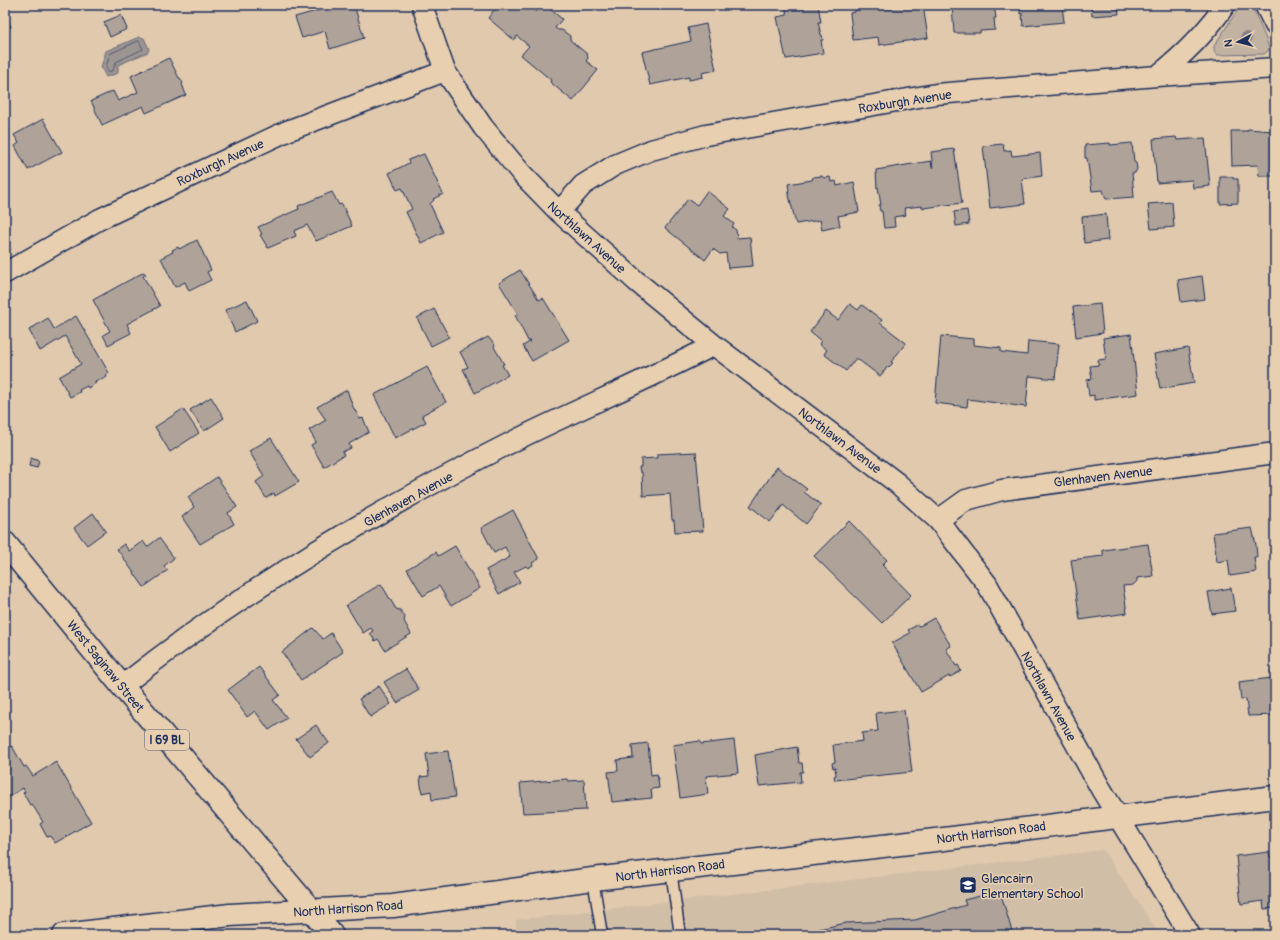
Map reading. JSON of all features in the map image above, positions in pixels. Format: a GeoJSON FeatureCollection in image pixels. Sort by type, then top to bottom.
{"type":"FeatureCollection","features":[{"type":"Feature","properties":{"kind":"street","name":"Northlawn Avenue"},"geometry":{"type":"LineString","coordinates":[[422,5],[445,71],[483,127],[522,174],[559,212],[636,281],[714,345],[897,482],[938,520],[971,561],[987,584],[1117,817],[1190,935]]}},
{"type":"Feature","properties":{"kind":"street"},"geometry":{"type":"LineString","coordinates":[[1157,76],[1183,56],[1200,38],[1225,5]]}},
{"type":"Feature","properties":{"kind":"street"},"geometry":{"type":"LineString","coordinates":[[1266,5],[1275,25]]}},
{"type":"Feature","properties":{"kind":"street","name":"Roxburgh Avenue"},"geometry":{"type":"LineString","coordinates":[[559,212],[583,185],[615,165],[651,150],[706,135],[936,94],[1275,68]]}},
{"type":"Feature","properties":{"kind":"street","name":"Roxburgh Avenue"},"geometry":{"type":"LineString","coordinates":[[5,273],[100,219],[272,138],[445,71]]}},
{"type":"Feature","properties":{"kind":"street","name":"Glenhaven Avenue"},"geometry":{"type":"LineString","coordinates":[[122,686],[162,655],[228,608],[326,544],[405,499],[527,434],[714,345]]}},
{"type":"Feature","properties":{"kind":"street","name":"Glenhaven Avenue"},"geometry":{"type":"LineString","coordinates":[[938,520],[966,500],[1002,490],[1241,459],[1275,453]]}},
{"type":"Feature","properties":{"kind":"street","name":"West Saginaw Street"},"geometry":{"type":"LineString","coordinates":[[5,543],[122,686],[332,935]]}},
{"type":"Feature","properties":{"kind":"street","name":"North Harrison Road"},"geometry":{"type":"LineString","coordinates":[[64,935],[230,915],[393,906],[593,879],[1275,797]]}},
{"type":"Feature","properties":{"kind":"lane"},"geometry":{"type":"LineString","coordinates":[[671,870],[680,935]]}},
{"type":"Feature","properties":{"kind":"lane"},"geometry":{"type":"LineString","coordinates":[[593,879],[602,935]]}},
{"type":"Feature","properties":{"kind":"shaded area"},"geometry":{"type":"Polygon","coordinates":[[[1241,5],[1251,5],[1269,50],[1264,54],[1217,55],[1214,51],[1214,46],[1241,5]]]}},
{"type":"Feature","properties":{"kind":"shaded area","name":"Glencairn Elementary School"},"geometry":{"type":"Polygon","coordinates":[[[1103,850],[1160,935],[516,935],[516,920],[1103,850]]]}},
{"type":"Feature","properties":{"kind":"water"},"geometry":{"type":"Polygon","coordinates":[[[139,37],[144,38],[149,49],[148,52],[118,65],[118,73],[106,77],[101,67],[106,51],[139,37]]]}},
{"type":"Feature","properties":{"kind":"building"},"geometry":{"type":"Polygon","coordinates":[[[318,5],[354,5],[364,38],[330,49],[325,31],[302,38],[295,17],[320,10],[318,5]]]}},
{"type":"Feature","properties":{"kind":"building"},"geometry":{"type":"Polygon","coordinates":[[[498,5],[528,5],[536,12],[542,5],[545,5],[562,19],[555,28],[562,30],[570,36],[570,40],[587,54],[588,58],[586,61],[598,70],[573,101],[521,55],[529,46],[517,36],[514,40],[488,18],[498,5]]]}},
{"type":"Feature","properties":{"kind":"building"},"geometry":{"type":"Polygon","coordinates":[[[785,5],[818,5],[821,22],[818,22],[823,40],[821,40],[823,53],[786,59],[777,17],[787,15],[785,5]]]}},
{"type":"Feature","properties":{"kind":"building"},"geometry":{"type":"Polygon","coordinates":[[[907,5],[923,5],[928,38],[879,45],[878,37],[853,40],[850,13],[855,12],[855,10],[875,8],[875,10],[907,5]]]}},
{"type":"Feature","properties":{"kind":"building"},"geometry":{"type":"Polygon","coordinates":[[[952,5],[994,5],[996,18],[994,18],[995,30],[980,31],[980,33],[954,33],[952,5]]]}},
{"type":"Feature","properties":{"kind":"building"},"geometry":{"type":"Polygon","coordinates":[[[1021,5],[1062,5],[1064,22],[1023,26],[1022,13],[1020,14],[1020,10],[1022,10],[1021,5]]]}},
{"type":"Feature","properties":{"kind":"building"},"geometry":{"type":"Polygon","coordinates":[[[1091,5],[1132,5],[1118,6],[1119,14],[1092,16],[1091,5]]]}},
{"type":"Feature","properties":{"kind":"building"},"geometry":{"type":"Polygon","coordinates":[[[121,15],[127,29],[110,37],[104,22],[121,15]]]}},
{"type":"Feature","properties":{"kind":"building"},"geometry":{"type":"Polygon","coordinates":[[[8,19],[11,27],[5,29],[5,20],[8,19]]]}},
{"type":"Feature","properties":{"kind":"building"},"geometry":{"type":"Polygon","coordinates":[[[706,24],[716,70],[702,73],[703,77],[689,80],[689,77],[650,85],[642,52],[691,41],[688,28],[706,24]]]}},
{"type":"Feature","properties":{"kind":"building"},"geometry":{"type":"Polygon","coordinates":[[[169,58],[183,83],[182,84],[186,95],[146,113],[143,106],[102,125],[91,101],[113,91],[118,101],[138,92],[131,76],[169,58]]]}},
{"type":"Feature","properties":{"kind":"building"},"geometry":{"type":"Polygon","coordinates":[[[43,119],[62,152],[28,170],[15,146],[19,143],[14,135],[43,119]]]}},
{"type":"Feature","properties":{"kind":"building"},"geometry":{"type":"Polygon","coordinates":[[[1248,129],[1272,131],[1274,141],[1272,142],[1273,176],[1259,176],[1258,165],[1232,166],[1231,131],[1247,131],[1248,129]]]}},
{"type":"Feature","properties":{"kind":"building"},"geometry":{"type":"Polygon","coordinates":[[[1176,137],[1177,140],[1205,138],[1210,186],[1193,188],[1192,180],[1157,183],[1153,139],[1176,137]]]}},
{"type":"Feature","properties":{"kind":"building"},"geometry":{"type":"Polygon","coordinates":[[[1110,143],[1110,145],[1132,143],[1134,162],[1136,163],[1137,169],[1135,173],[1132,173],[1134,197],[1106,199],[1103,190],[1092,191],[1087,158],[1085,158],[1085,145],[1110,143]]]}},
{"type":"Feature","properties":{"kind":"building"},"geometry":{"type":"Polygon","coordinates":[[[1003,144],[1004,151],[1011,150],[1012,156],[1040,153],[1042,176],[1022,179],[1025,204],[990,208],[983,146],[1003,144]]]}},
{"type":"Feature","properties":{"kind":"building"},"geometry":{"type":"Polygon","coordinates":[[[954,149],[962,203],[923,208],[922,206],[904,208],[906,215],[894,217],[895,227],[884,228],[882,211],[880,211],[879,205],[881,205],[878,187],[877,188],[876,170],[931,161],[933,168],[931,152],[954,149]]]}},
{"type":"Feature","properties":{"kind":"building"},"geometry":{"type":"Polygon","coordinates":[[[424,154],[443,194],[433,199],[434,200],[430,204],[443,232],[421,243],[406,212],[412,209],[402,188],[397,190],[389,173],[409,163],[408,160],[424,154]]]}},
{"type":"Feature","properties":{"kind":"building"},"geometry":{"type":"Polygon","coordinates":[[[822,176],[824,178],[830,177],[831,182],[836,181],[837,186],[854,182],[859,212],[838,216],[840,226],[822,230],[820,220],[796,224],[788,191],[788,184],[812,180],[813,177],[822,176]]]}},
{"type":"Feature","properties":{"kind":"building"},"geometry":{"type":"Polygon","coordinates":[[[1220,177],[1233,177],[1233,179],[1238,179],[1238,203],[1220,204],[1220,177]]]}},
{"type":"Feature","properties":{"kind":"building"},"geometry":{"type":"Polygon","coordinates":[[[707,191],[730,209],[724,216],[734,224],[732,227],[736,230],[737,238],[750,237],[753,266],[728,268],[726,253],[720,254],[713,249],[705,260],[665,228],[688,199],[697,205],[707,191]]]}},
{"type":"Feature","properties":{"kind":"building"},"geometry":{"type":"Polygon","coordinates":[[[332,192],[339,205],[342,204],[352,226],[316,241],[307,225],[294,231],[296,236],[268,248],[260,235],[262,234],[258,227],[299,209],[298,206],[332,192]]]}},
{"type":"Feature","properties":{"kind":"building"},"geometry":{"type":"Polygon","coordinates":[[[1172,202],[1174,227],[1151,229],[1148,204],[1172,202]]]}},
{"type":"Feature","properties":{"kind":"building"},"geometry":{"type":"Polygon","coordinates":[[[967,210],[969,224],[956,226],[954,212],[967,210]]]}},
{"type":"Feature","properties":{"kind":"building"},"geometry":{"type":"Polygon","coordinates":[[[1106,214],[1108,240],[1084,243],[1082,217],[1106,214]]]}},
{"type":"Feature","properties":{"kind":"building"},"geometry":{"type":"Polygon","coordinates":[[[197,240],[211,270],[207,272],[211,280],[189,291],[185,282],[175,287],[161,258],[173,252],[172,250],[178,247],[179,249],[197,240]]]}},
{"type":"Feature","properties":{"kind":"building"},"geometry":{"type":"Polygon","coordinates":[[[520,270],[539,300],[543,298],[569,340],[532,361],[523,346],[531,341],[528,341],[515,315],[518,314],[499,283],[520,270]]]}},
{"type":"Feature","properties":{"kind":"building"},"geometry":{"type":"Polygon","coordinates":[[[144,272],[146,275],[143,276],[160,306],[127,324],[131,333],[108,345],[103,335],[110,331],[93,300],[144,272]]]}},
{"type":"Feature","properties":{"kind":"building"},"geometry":{"type":"Polygon","coordinates":[[[1202,276],[1205,299],[1181,302],[1178,280],[1202,276]]]}},
{"type":"Feature","properties":{"kind":"building"},"geometry":{"type":"Polygon","coordinates":[[[247,300],[257,321],[235,332],[225,310],[247,300]]]}},
{"type":"Feature","properties":{"kind":"building"},"geometry":{"type":"Polygon","coordinates":[[[850,304],[858,310],[862,305],[882,320],[880,323],[906,343],[891,362],[893,363],[889,367],[888,366],[880,376],[856,358],[846,371],[824,354],[827,350],[819,344],[821,341],[810,332],[826,311],[838,320],[850,304]]]}},
{"type":"Feature","properties":{"kind":"building"},"geometry":{"type":"Polygon","coordinates":[[[1100,304],[1103,333],[1076,337],[1073,307],[1100,304]]]}},
{"type":"Feature","properties":{"kind":"building"},"geometry":{"type":"Polygon","coordinates":[[[434,309],[449,337],[431,346],[417,318],[434,309]]]}},
{"type":"Feature","properties":{"kind":"building"},"geometry":{"type":"Polygon","coordinates":[[[76,316],[109,373],[106,375],[107,377],[95,381],[96,383],[88,388],[87,386],[79,390],[80,392],[70,397],[59,377],[81,364],[65,336],[40,351],[29,330],[48,318],[54,329],[76,316]]]}},
{"type":"Feature","properties":{"kind":"building"},"geometry":{"type":"Polygon","coordinates":[[[1131,334],[1138,394],[1094,400],[1094,395],[1089,396],[1087,380],[1092,379],[1090,366],[1099,365],[1098,360],[1106,359],[1103,338],[1131,334]]]}},
{"type":"Feature","properties":{"kind":"building"},"geometry":{"type":"Polygon","coordinates":[[[941,336],[974,339],[974,345],[1001,348],[1001,352],[1027,355],[1028,341],[1059,344],[1055,379],[1029,376],[1026,407],[968,399],[967,407],[935,403],[941,336]]]}},
{"type":"Feature","properties":{"kind":"building"},"geometry":{"type":"Polygon","coordinates":[[[488,337],[495,345],[494,347],[504,364],[502,365],[508,375],[475,393],[463,369],[468,367],[460,352],[488,337]]]}},
{"type":"Feature","properties":{"kind":"building"},"geometry":{"type":"Polygon","coordinates":[[[1188,348],[1194,383],[1160,389],[1154,354],[1188,348]]]}},
{"type":"Feature","properties":{"kind":"building"},"geometry":{"type":"Polygon","coordinates":[[[427,367],[446,402],[422,415],[426,422],[395,438],[374,395],[427,367]]]}},
{"type":"Feature","properties":{"kind":"building"},"geometry":{"type":"Polygon","coordinates":[[[347,390],[353,407],[360,419],[363,418],[369,432],[349,444],[351,448],[342,452],[344,455],[324,467],[311,445],[316,442],[309,430],[326,420],[317,407],[347,390]]]}},
{"type":"Feature","properties":{"kind":"building"},"geometry":{"type":"Polygon","coordinates":[[[211,397],[224,418],[204,431],[190,410],[211,397]]]}},
{"type":"Feature","properties":{"kind":"building"},"geometry":{"type":"Polygon","coordinates":[[[183,409],[199,433],[170,452],[155,427],[183,409]]]}},
{"type":"Feature","properties":{"kind":"building"},"geometry":{"type":"Polygon","coordinates":[[[271,438],[299,482],[275,496],[274,493],[266,498],[256,482],[264,476],[249,451],[271,438]]]}},
{"type":"Feature","properties":{"kind":"building"},"geometry":{"type":"Polygon","coordinates":[[[696,452],[703,531],[675,532],[674,520],[672,520],[670,494],[643,496],[642,472],[640,472],[639,467],[641,467],[641,459],[657,458],[657,454],[696,452]]]}},
{"type":"Feature","properties":{"kind":"building"},"geometry":{"type":"Polygon","coordinates":[[[31,458],[39,461],[37,468],[29,466],[31,458]]]}},
{"type":"Feature","properties":{"kind":"building"},"geometry":{"type":"Polygon","coordinates":[[[777,467],[807,489],[804,492],[821,505],[806,524],[783,505],[770,522],[750,506],[777,467]]]}},
{"type":"Feature","properties":{"kind":"building"},"geometry":{"type":"Polygon","coordinates":[[[217,477],[237,507],[228,513],[234,524],[200,544],[182,517],[194,507],[188,497],[217,477]]]}},
{"type":"Feature","properties":{"kind":"building"},"geometry":{"type":"Polygon","coordinates":[[[513,510],[539,559],[532,563],[533,565],[528,568],[526,566],[514,572],[520,582],[499,594],[486,570],[510,557],[505,547],[494,553],[481,528],[513,510]]]}},
{"type":"Feature","properties":{"kind":"building"},"geometry":{"type":"Polygon","coordinates":[[[93,513],[106,531],[87,545],[74,528],[93,513]]]}},
{"type":"Feature","properties":{"kind":"building"},"geometry":{"type":"Polygon","coordinates":[[[849,521],[887,560],[882,565],[911,595],[882,623],[814,556],[849,521]]]}},
{"type":"Feature","properties":{"kind":"building"},"geometry":{"type":"Polygon","coordinates":[[[1252,528],[1256,545],[1257,557],[1254,557],[1256,572],[1230,576],[1228,560],[1217,562],[1213,533],[1252,528]]]}},
{"type":"Feature","properties":{"kind":"building"},"geometry":{"type":"Polygon","coordinates":[[[159,538],[174,558],[164,566],[168,570],[144,587],[117,549],[124,544],[129,551],[143,541],[147,547],[159,538]]]}},
{"type":"Feature","properties":{"kind":"building"},"geometry":{"type":"Polygon","coordinates":[[[1148,544],[1153,576],[1137,578],[1137,581],[1133,585],[1123,586],[1127,613],[1080,620],[1071,560],[1103,556],[1103,550],[1148,544]]]}},
{"type":"Feature","properties":{"kind":"building"},"geometry":{"type":"Polygon","coordinates":[[[455,546],[480,588],[451,606],[439,586],[423,596],[407,569],[436,552],[438,556],[455,546]]]}},
{"type":"Feature","properties":{"kind":"building"},"geometry":{"type":"Polygon","coordinates":[[[381,584],[396,609],[400,610],[405,617],[404,621],[411,634],[385,650],[378,639],[375,641],[370,633],[373,631],[371,628],[363,633],[346,605],[381,584]]]}},
{"type":"Feature","properties":{"kind":"building"},"geometry":{"type":"Polygon","coordinates":[[[1231,588],[1235,611],[1212,614],[1208,592],[1231,588]]]}},
{"type":"Feature","properties":{"kind":"building"},"geometry":{"type":"Polygon","coordinates":[[[934,618],[951,646],[946,649],[956,666],[958,665],[961,671],[921,692],[892,643],[910,633],[908,630],[917,625],[920,626],[934,618]]]}},
{"type":"Feature","properties":{"kind":"building"},"geometry":{"type":"Polygon","coordinates":[[[313,628],[323,639],[331,633],[343,652],[301,680],[282,652],[313,628]]]}},
{"type":"Feature","properties":{"kind":"building"},"geometry":{"type":"Polygon","coordinates":[[[259,667],[280,695],[273,700],[287,718],[269,730],[255,711],[247,717],[228,690],[259,667]]]}},
{"type":"Feature","properties":{"kind":"building"},"geometry":{"type":"Polygon","coordinates":[[[406,669],[419,690],[397,703],[384,682],[406,669]]]}},
{"type":"Feature","properties":{"kind":"building"},"geometry":{"type":"Polygon","coordinates":[[[1275,670],[1275,715],[1248,716],[1246,699],[1241,700],[1239,682],[1272,678],[1271,671],[1275,670]]]}},
{"type":"Feature","properties":{"kind":"building"},"geometry":{"type":"Polygon","coordinates":[[[379,686],[391,704],[370,717],[359,699],[379,686]]]}},
{"type":"Feature","properties":{"kind":"building"},"geometry":{"type":"Polygon","coordinates":[[[904,710],[912,772],[835,780],[835,767],[833,768],[832,763],[835,762],[833,745],[863,741],[862,733],[878,731],[876,713],[904,710]]]}},
{"type":"Feature","properties":{"kind":"building"},"geometry":{"type":"Polygon","coordinates":[[[316,725],[329,743],[310,757],[296,739],[316,725]]]}},
{"type":"Feature","properties":{"kind":"building"},"geometry":{"type":"Polygon","coordinates":[[[734,740],[738,773],[706,776],[708,794],[680,798],[673,745],[700,741],[701,744],[734,740]]]}},
{"type":"Feature","properties":{"kind":"building"},"geometry":{"type":"Polygon","coordinates":[[[648,743],[651,775],[657,774],[659,788],[651,789],[652,798],[612,802],[608,772],[618,771],[617,760],[633,758],[632,745],[648,743]]]}},
{"type":"Feature","properties":{"kind":"building"},"geometry":{"type":"Polygon","coordinates":[[[12,746],[24,767],[26,766],[33,776],[56,762],[91,822],[55,843],[50,836],[47,837],[40,824],[43,822],[32,804],[30,805],[23,793],[25,792],[23,788],[5,799],[5,750],[12,746]]]}},
{"type":"Feature","properties":{"kind":"building"},"geometry":{"type":"Polygon","coordinates":[[[797,747],[799,763],[802,763],[803,772],[800,772],[801,782],[759,786],[755,755],[797,747]]]}},
{"type":"Feature","properties":{"kind":"building"},"geometry":{"type":"Polygon","coordinates":[[[448,751],[455,797],[432,800],[431,791],[422,793],[420,777],[429,776],[426,754],[448,751]]]}},
{"type":"Feature","properties":{"kind":"building"},"geometry":{"type":"Polygon","coordinates":[[[567,779],[568,781],[584,780],[586,810],[523,813],[520,783],[567,779]]]}},
{"type":"Feature","properties":{"kind":"building"},"geometry":{"type":"Polygon","coordinates":[[[1269,852],[1270,857],[1275,857],[1275,908],[1264,909],[1263,901],[1241,904],[1236,856],[1269,852]]]}},
{"type":"Feature","properties":{"kind":"building"},"geometry":{"type":"Polygon","coordinates":[[[1000,891],[1013,935],[792,935],[846,923],[915,920],[966,905],[964,900],[1000,891]]]}},
{"type":"Feature","properties":{"kind":"place","name":"Glencairn Elementary School"},"geometry":{"type":"Point","coordinates":[968,885]}}]}
